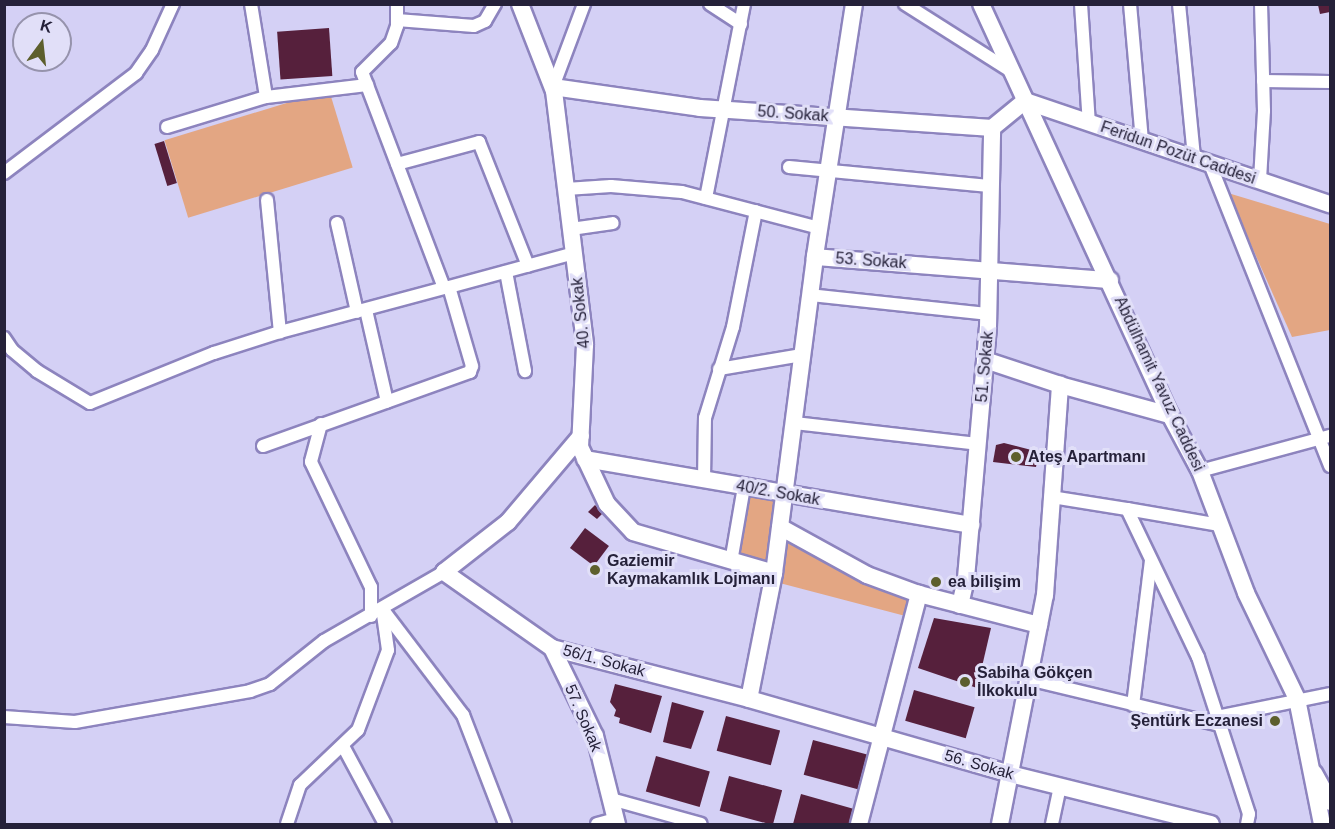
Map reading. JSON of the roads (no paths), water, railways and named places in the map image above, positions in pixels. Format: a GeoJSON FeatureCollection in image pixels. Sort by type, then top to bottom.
{"type":"FeatureCollection","features":[{"type":"Feature","properties":{"kind":"street"},"geometry":{"type":"LineString","coordinates":[[4,173],[136,73],[173,4]]}},
{"type":"Feature","properties":{"kind":"street"},"geometry":{"type":"LineString","coordinates":[[251,4],[266,97]]}},
{"type":"Feature","properties":{"kind":"street"},"geometry":{"type":"LineString","coordinates":[[263,446],[321,424],[457,379],[472,366],[446,287],[362,72],[391,43],[397,20],[397,4]]}},
{"type":"Feature","properties":{"kind":"street"},"geometry":{"type":"LineString","coordinates":[[397,20],[474,26],[486,21],[495,4]]}},
{"type":"Feature","properties":{"kind":"street","name":"40. Sokak"},"geometry":{"type":"LineString","coordinates":[[520,4],[553,87],[585,345],[580,436],[585,459],[607,504],[633,532],[774,573]]}},
{"type":"Feature","properties":{"kind":"street"},"geometry":{"type":"LineString","coordinates":[[553,87],[584,4]]}},
{"type":"Feature","properties":{"kind":"street"},"geometry":{"type":"LineString","coordinates":[[710,4],[741,24]]}},
{"type":"Feature","properties":{"kind":"street"},"geometry":{"type":"LineString","coordinates":[[706,198],[744,4]]}},
{"type":"Feature","properties":{"kind":"street","name":"53. Sokak"},"geometry":{"type":"LineString","coordinates":[[854,4],[815,257],[1110,280]]}},
{"type":"Feature","properties":{"kind":"street"},"geometry":{"type":"LineString","coordinates":[[905,4],[1012,72]]}},
{"type":"Feature","properties":{"kind":"street"},"geometry":{"type":"LineString","coordinates":[[1081,4],[1089,123]]}},
{"type":"Feature","properties":{"kind":"street"},"geometry":{"type":"LineString","coordinates":[[1130,4],[1142,140]]}},
{"type":"Feature","properties":{"kind":"street"},"geometry":{"type":"LineString","coordinates":[[1179,4],[1194,158]]}},
{"type":"Feature","properties":{"kind":"street"},"geometry":{"type":"LineString","coordinates":[[1260,180],[1263,81],[1261,4]]}},
{"type":"Feature","properties":{"kind":"street","name":"Abdülhamit Yavuz Caddesi"},"geometry":{"type":"LineString","coordinates":[[986,6],[1025,101],[1110,280],[1170,415],[1200,471],[1246,594],[1297,699],[1324,825]]}},
{"type":"Feature","properties":{"kind":"street"},"geometry":{"type":"LineString","coordinates":[[1263,81],[1330,82]]}},
{"type":"Feature","properties":{"kind":"street"},"geometry":{"type":"LineString","coordinates":[[167,127],[266,97],[367,85]]}},
{"type":"Feature","properties":{"kind":"street","name":"50. Sokak"},"geometry":{"type":"LineString","coordinates":[[553,87],[723,110],[992,128]]}},
{"type":"Feature","properties":{"kind":"street"},"geometry":{"type":"LineString","coordinates":[[992,128],[1025,101]]}},
{"type":"Feature","properties":{"kind":"street","name":"Feridun Pozüt Caddesi"},"geometry":{"type":"LineString","coordinates":[[1025,101],[1330,204]]}},
{"type":"Feature","properties":{"kind":"street","name":"51. Sokak"},"geometry":{"type":"LineString","coordinates":[[960,605],[971,525],[985,360],[992,128]]}},
{"type":"Feature","properties":{"kind":"street"},"geometry":{"type":"LineString","coordinates":[[397,164],[479,142],[528,266]]}},
{"type":"Feature","properties":{"kind":"street"},"geometry":{"type":"LineString","coordinates":[[1210,164],[1325,437],[1330,466]]}},
{"type":"Feature","properties":{"kind":"street"},"geometry":{"type":"LineString","coordinates":[[789,167],[827,173],[989,186]]}},
{"type":"Feature","properties":{"kind":"street"},"geometry":{"type":"LineString","coordinates":[[566,189],[611,186],[682,192],[819,228]]}},
{"type":"Feature","properties":{"kind":"street"},"geometry":{"type":"LineString","coordinates":[[267,200],[280,332]]}},
{"type":"Feature","properties":{"kind":"street"},"geometry":{"type":"LineString","coordinates":[[704,480],[705,418],[734,327],[756,211]]}},
{"type":"Feature","properties":{"kind":"street"},"geometry":{"type":"LineString","coordinates":[[337,223],[387,402]]}},
{"type":"Feature","properties":{"kind":"street"},"geometry":{"type":"LineString","coordinates":[[571,229],[613,223]]}},
{"type":"Feature","properties":{"kind":"street"},"geometry":{"type":"LineString","coordinates":[[4,338],[12,351],[37,371],[90,403],[184,364],[280,332],[574,253]]}},
{"type":"Feature","properties":{"kind":"street"},"geometry":{"type":"LineString","coordinates":[[749,699],[774,573],[815,257]]}},
{"type":"Feature","properties":{"kind":"street"},"geometry":{"type":"LineString","coordinates":[[506,272],[525,371]]}},
{"type":"Feature","properties":{"kind":"street"},"geometry":{"type":"LineString","coordinates":[[810,296],[988,314]]}},
{"type":"Feature","properties":{"kind":"street"},"geometry":{"type":"LineString","coordinates":[[719,369],[802,355]]}},
{"type":"Feature","properties":{"kind":"street"},"geometry":{"type":"LineString","coordinates":[[985,360],[1060,386],[1170,415]]}},
{"type":"Feature","properties":{"kind":"street"},"geometry":{"type":"LineString","coordinates":[[1000,825],[1045,595],[1060,386]]}},
{"type":"Feature","properties":{"kind":"street"},"geometry":{"type":"LineString","coordinates":[[794,423],[978,444]]}},
{"type":"Feature","properties":{"kind":"street"},"geometry":{"type":"LineString","coordinates":[[321,424],[311,462],[371,587],[371,616]]}},
{"type":"Feature","properties":{"kind":"street"},"geometry":{"type":"LineString","coordinates":[[4,717],[75,722],[250,691],[270,684],[324,640],[383,610],[444,572],[508,522],[580,436]]}},
{"type":"Feature","properties":{"kind":"street"},"geometry":{"type":"LineString","coordinates":[[1200,471],[1325,437]]}},
{"type":"Feature","properties":{"kind":"street","name":"40/2. Sokak"},"geometry":{"type":"LineString","coordinates":[[585,459],[784,495],[971,525]]}},
{"type":"Feature","properties":{"kind":"street"},"geometry":{"type":"LineString","coordinates":[[731,562],[744,487]]}},
{"type":"Feature","properties":{"kind":"street"},"geometry":{"type":"LineString","coordinates":[[1052,497],[1220,525]]}},
{"type":"Feature","properties":{"kind":"street"},"geometry":{"type":"LineString","coordinates":[[1127,509],[1198,657],[1249,814],[1247,825]]}},
{"type":"Feature","properties":{"kind":"street"},"geometry":{"type":"LineString","coordinates":[[780,527],[867,575],[919,594],[1039,626]]}},
{"type":"Feature","properties":{"kind":"street"},"geometry":{"type":"LineString","coordinates":[[1133,705],[1152,560]]}},
{"type":"Feature","properties":{"kind":"street","name":"56/1. Sokak"},"geometry":{"type":"LineString","coordinates":[[444,572],[552,648],[749,699]]}},
{"type":"Feature","properties":{"kind":"street"},"geometry":{"type":"LineString","coordinates":[[859,825],[919,594]]}},
{"type":"Feature","properties":{"kind":"street"},"geometry":{"type":"LineString","coordinates":[[286,825],[300,785],[344,746],[358,730],[388,650],[383,610]]}},
{"type":"Feature","properties":{"kind":"street"},"geometry":{"type":"LineString","coordinates":[[383,610],[463,715],[506,825]]}},
{"type":"Feature","properties":{"kind":"street","name":"57. Sokak"},"geometry":{"type":"LineString","coordinates":[[552,648],[595,736],[616,822]]}},
{"type":"Feature","properties":{"kind":"street"},"geometry":{"type":"LineString","coordinates":[[1028,680],[1133,705],[1218,721],[1297,699],[1330,694]]}},
{"type":"Feature","properties":{"kind":"street","name":"56. Sokak"},"geometry":{"type":"LineString","coordinates":[[749,699],[1010,774],[1211,825]]}},
{"type":"Feature","properties":{"kind":"street"},"geometry":{"type":"LineString","coordinates":[[344,746],[385,825]]}},
{"type":"Feature","properties":{"kind":"street","name":"Abdülhamit Yavuz Caddesi"},"geometry":{"type":"LineString","coordinates":[[1314,773],[1330,802]]}},
{"type":"Feature","properties":{"kind":"street"},"geometry":{"type":"LineString","coordinates":[[1052,825],[1059,787]]}},
{"type":"Feature","properties":{"kind":"street"},"geometry":{"type":"LineString","coordinates":[[611,799],[701,825]]}},
{"type":"Feature","properties":{"kind":"street"},"geometry":{"type":"LineString","coordinates":[[597,825],[616,822]]}},
{"type":"Feature","properties":{"kind":"street"},"geometry":{"type":"LineString","coordinates":[[1324,825],[1330,822]]}},
{"type":"Feature","properties":{"kind":"place","name":"Ateş Apartmanı"},"geometry":{"type":"Point","coordinates":[1016,457]}},
{"type":"Feature","properties":{"kind":"place","name":"Gaziemir Kaymakamlık Lojmanı"},"geometry":{"type":"Point","coordinates":[595,570]}},
{"type":"Feature","properties":{"kind":"place","name":"ea bilişim"},"geometry":{"type":"Point","coordinates":[936,582]}},
{"type":"Feature","properties":{"kind":"place","name":"Sabiha Gökçen İlkokulu"},"geometry":{"type":"Point","coordinates":[965,682]}},
{"type":"Feature","properties":{"kind":"place","name":"Şentürk Eczanesi"},"geometry":{"type":"Point","coordinates":[1275,721]}}]}
